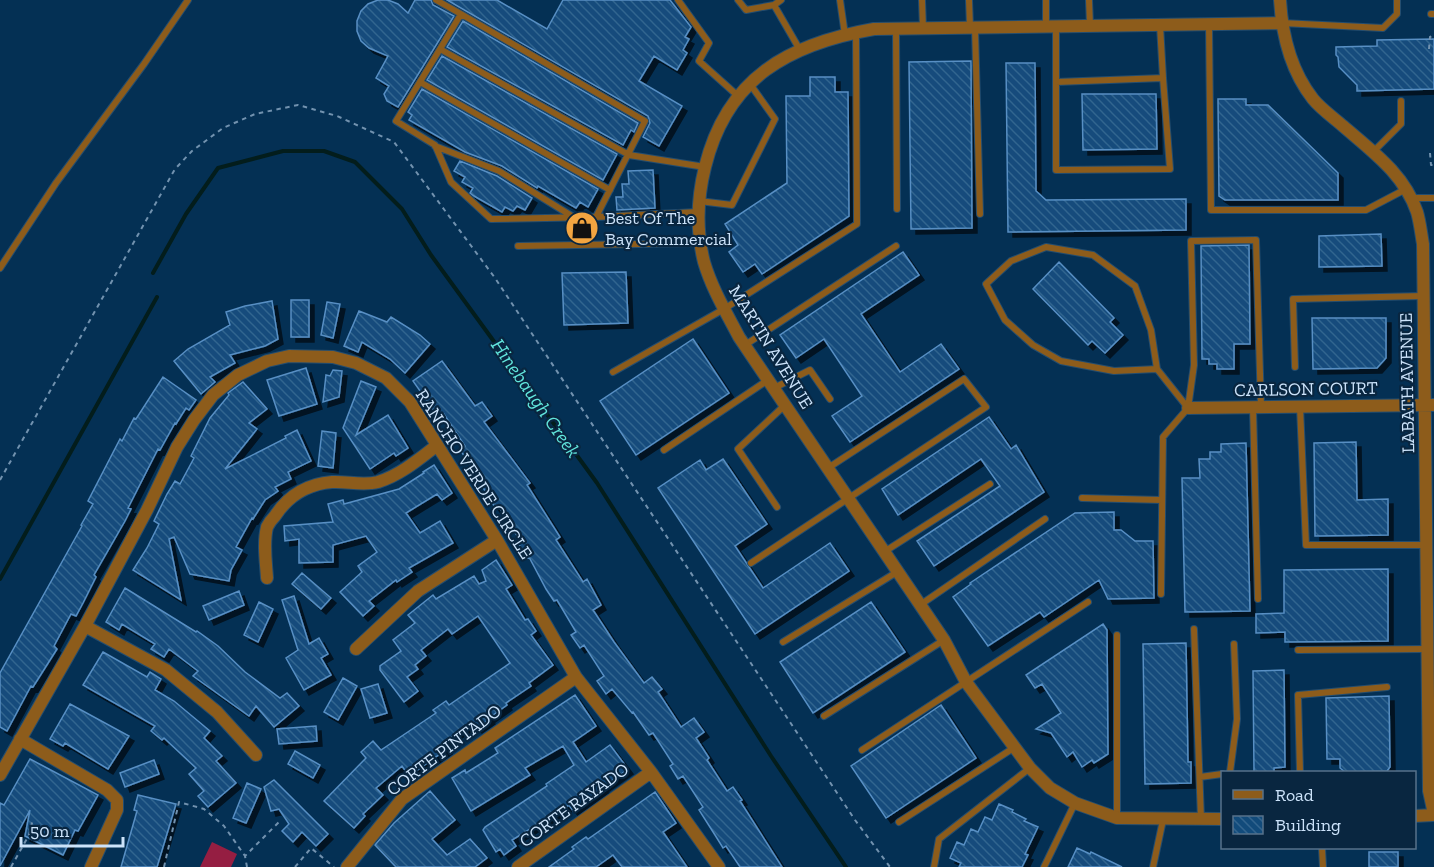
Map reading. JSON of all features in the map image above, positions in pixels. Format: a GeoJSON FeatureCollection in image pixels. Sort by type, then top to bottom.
{"type":"FeatureCollection","features":[{"type":"Feature","properties":{"kind":"street","name":"LABATH AVENUE"},"geometry":{"type":"LineString","coordinates":[[1280,0],[1281,23],[1289,52],[1313,99],[1390,166],[1409,194],[1417,213],[1423,244],[1429,405],[1428,545],[1431,634],[1428,649],[1429,791],[1434,815]]}},
{"type":"Feature","properties":{"kind":"street","name":"MARTIN AVENUE"},"geometry":{"type":"LineString","coordinates":[[1221,819],[1117,818],[1075,803],[1050,788],[1030,768],[966,682],[944,640],[745,345],[715,293],[700,243],[698,207],[710,145],[723,117],[738,96],[750,83],[776,63],[801,50],[850,33],[874,29],[1281,23]]}},
{"type":"Feature","properties":{"kind":"street","name":"RANCHO VERDE CIRCLE"},"geometry":{"type":"LineString","coordinates":[[0,775],[85,626],[147,510],[177,447],[213,395],[238,375],[267,361],[289,356],[333,357],[356,363],[386,378],[410,402],[497,540],[576,677],[651,772],[719,867]]}},
{"type":"Feature","properties":{"kind":"street","name":"CARLSON COURT"},"geometry":{"type":"LineString","coordinates":[[1188,408],[1429,405]]}},
{"type":"Feature","properties":{"kind":"street"},"geometry":{"type":"LineString","coordinates":[[267,578],[265,549],[267,526],[283,504],[298,491],[333,482],[351,484],[376,482],[400,472],[436,446]]}},
{"type":"Feature","properties":{"kind":"street"},"geometry":{"type":"LineString","coordinates":[[356,649],[418,591],[497,540]]}},
{"type":"Feature","properties":{"kind":"street"},"geometry":{"type":"LineString","coordinates":[[85,626],[166,670],[217,712],[256,755]]}},
{"type":"Feature","properties":{"kind":"street","name":"CORTE PINTADO"},"geometry":{"type":"LineString","coordinates":[[347,867],[402,799],[576,677]]}},
{"type":"Feature","properties":{"kind":"street"},"geometry":{"type":"LineString","coordinates":[[20,739],[107,790],[117,800],[117,810],[91,867]]}},
{"type":"Feature","properties":{"kind":"street","name":"CORTE RAYADO"},"geometry":{"type":"LineString","coordinates":[[518,867],[651,772]]}},
{"type":"Feature","properties":{"kind":"street"},"geometry":{"type":"LineString","coordinates":[[1416,816],[1434,815]]}},
{"type":"Feature","properties":{"kind":"lane"},"geometry":{"type":"LineString","coordinates":[[0,268],[56,183],[188,0]]}},
{"type":"Feature","properties":{"kind":"lane"},"geometry":{"type":"LineString","coordinates":[[436,0],[645,121],[596,217]]}},
{"type":"Feature","properties":{"kind":"lane"},"geometry":{"type":"LineString","coordinates":[[678,0],[709,43],[699,61],[738,96]]}},
{"type":"Feature","properties":{"kind":"lane"},"geometry":{"type":"LineString","coordinates":[[738,0],[746,10],[774,5],[781,0]]}},
{"type":"Feature","properties":{"kind":"lane"},"geometry":{"type":"LineString","coordinates":[[613,372],[724,309],[857,224],[850,33],[840,0]]}},
{"type":"Feature","properties":{"kind":"lane"},"geometry":{"type":"LineString","coordinates":[[922,0],[923,29]]}},
{"type":"Feature","properties":{"kind":"lane"},"geometry":{"type":"LineString","coordinates":[[969,0],[973,28],[981,214]]}},
{"type":"Feature","properties":{"kind":"lane"},"geometry":{"type":"LineString","coordinates":[[1046,0],[1056,82],[1056,170],[1170,169],[1160,25]]}},
{"type":"Feature","properties":{"kind":"lane"},"geometry":{"type":"LineString","coordinates":[[1089,0],[1090,26]]}},
{"type":"Feature","properties":{"kind":"lane"},"geometry":{"type":"LineString","coordinates":[[1281,23],[1383,28],[1397,14],[1397,0]]}},
{"type":"Feature","properties":{"kind":"lane"},"geometry":{"type":"LineString","coordinates":[[774,5],[801,50]]}},
{"type":"Feature","properties":{"kind":"lane"},"geometry":{"type":"LineString","coordinates":[[461,14],[396,121],[435,146],[499,171],[576,218]]}},
{"type":"Feature","properties":{"kind":"lane"},"geometry":{"type":"LineString","coordinates":[[1209,24],[1211,210],[1366,210],[1409,194],[1434,198]]}},
{"type":"Feature","properties":{"kind":"lane"},"geometry":{"type":"LineString","coordinates":[[896,29],[897,209]]}},
{"type":"Feature","properties":{"kind":"lane"},"geometry":{"type":"LineString","coordinates":[[440,50],[628,154],[705,167]]}},
{"type":"Feature","properties":{"kind":"lane"},"geometry":{"type":"LineString","coordinates":[[1056,82],[1163,78]]}},
{"type":"Feature","properties":{"kind":"lane"},"geometry":{"type":"LineString","coordinates":[[420,82],[610,190]]}},
{"type":"Feature","properties":{"kind":"lane"},"geometry":{"type":"LineString","coordinates":[[435,146],[452,182],[490,219],[596,217],[732,205],[775,118],[750,83]]}},
{"type":"Feature","properties":{"kind":"lane"},"geometry":{"type":"LineString","coordinates":[[1373,152],[1401,124],[1401,101]]}},
{"type":"Feature","properties":{"kind":"lane"},"geometry":{"type":"LineString","coordinates":[[1161,594],[1163,437],[1188,408],[1194,365],[1191,241],[1256,240],[1258,599]]}},
{"type":"Feature","properties":{"kind":"lane"},"geometry":{"type":"LineString","coordinates":[[518,246],[700,243]]}},
{"type":"Feature","properties":{"kind":"lane"},"geometry":{"type":"LineString","coordinates":[[745,345],[896,246]]}},
{"type":"Feature","properties":{"kind":"lane"},"geometry":{"type":"LineString","coordinates":[[1157,369],[1114,371],[1061,362],[1033,345],[1005,320],[986,284],[1011,261],[1046,247],[1093,255],[1135,286],[1151,330],[1157,369],[1188,408]]}},
{"type":"Feature","properties":{"kind":"lane"},"geometry":{"type":"LineString","coordinates":[[1295,367],[1293,299],[1424,296]]}},
{"type":"Feature","properties":{"kind":"lane"},"geometry":{"type":"LineString","coordinates":[[664,450],[771,384],[810,370],[830,399]]}},
{"type":"Feature","properties":{"kind":"lane"},"geometry":{"type":"LineString","coordinates":[[751,563],[986,407],[964,379],[828,468]]}},
{"type":"Feature","properties":{"kind":"lane"},"geometry":{"type":"LineString","coordinates":[[777,507],[738,449],[785,405]]}},
{"type":"Feature","properties":{"kind":"lane"},"geometry":{"type":"LineString","coordinates":[[1300,407],[1306,545],[1428,545]]}},
{"type":"Feature","properties":{"kind":"lane"},"geometry":{"type":"LineString","coordinates":[[884,552],[990,484]]}},
{"type":"Feature","properties":{"kind":"lane"},"geometry":{"type":"LineString","coordinates":[[1082,498],[1162,500]]}},
{"type":"Feature","properties":{"kind":"lane"},"geometry":{"type":"LineString","coordinates":[[920,605],[1045,519]]}},
{"type":"Feature","properties":{"kind":"lane"},"geometry":{"type":"LineString","coordinates":[[783,642],[898,572]]}},
{"type":"Feature","properties":{"kind":"lane"},"geometry":{"type":"LineString","coordinates":[[862,750],[1088,602]]}},
{"type":"Feature","properties":{"kind":"lane"},"geometry":{"type":"LineString","coordinates":[[1194,629],[1201,819]]}},
{"type":"Feature","properties":{"kind":"lane"},"geometry":{"type":"LineString","coordinates":[[1117,635],[1117,818]]}},
{"type":"Feature","properties":{"kind":"lane"},"geometry":{"type":"LineString","coordinates":[[824,716],[944,640]]}},
{"type":"Feature","properties":{"kind":"lane"},"geometry":{"type":"LineString","coordinates":[[1230,771],[1236,719],[1234,644]]}},
{"type":"Feature","properties":{"kind":"lane"},"geometry":{"type":"LineString","coordinates":[[1298,650],[1428,649]]}},
{"type":"Feature","properties":{"kind":"lane"},"geometry":{"type":"LineString","coordinates":[[1300,771],[1298,695],[1387,687]]}},
{"type":"Feature","properties":{"kind":"lane"},"geometry":{"type":"LineString","coordinates":[[899,822],[1015,747]]}},
{"type":"Feature","properties":{"kind":"lane"},"geometry":{"type":"LineString","coordinates":[[934,867],[939,839],[1030,768]]}},
{"type":"Feature","properties":{"kind":"lane"},"geometry":{"type":"LineString","coordinates":[[1200,777],[1221,774]]}},
{"type":"Feature","properties":{"kind":"lane"},"geometry":{"type":"LineString","coordinates":[[1044,867],[1075,803]]}},
{"type":"Feature","properties":{"kind":"lane"},"geometry":{"type":"LineString","coordinates":[[1153,867],[1163,820]]}},
{"type":"Feature","properties":{"kind":"lane"},"geometry":{"type":"LineString","coordinates":[[1322,849],[1323,867]]}},
{"type":"Feature","properties":{"kind":"path"},"geometry":{"type":"LineString","coordinates":[[1429,50],[1430,37],[1434,35]]}},
{"type":"Feature","properties":{"kind":"path"},"geometry":{"type":"LineString","coordinates":[[0,480],[175,169],[192,151],[223,128],[255,114],[298,105],[337,116],[394,142],[495,278],[855,820],[890,867]]}},
{"type":"Feature","properties":{"kind":"path"},"geometry":{"type":"LineString","coordinates":[[1431,153],[1431,165],[1434,165]]}},
{"type":"Feature","properties":{"kind":"path"},"geometry":{"type":"LineString","coordinates":[[164,867],[179,802],[204,809],[224,826],[245,856],[247,867]]}},
{"type":"Feature","properties":{"kind":"path"},"geometry":{"type":"LineString","coordinates":[[11,867],[29,835],[33,819]]}},
{"type":"Feature","properties":{"kind":"path"},"geometry":{"type":"LineString","coordinates":[[245,856],[280,821]]}},
{"type":"Feature","properties":{"kind":"path"},"geometry":{"type":"LineString","coordinates":[[295,867],[311,848],[334,867]]}},
{"type":"Feature","properties":{"kind":"shaded area"},"geometry":{"type":"Polygon","coordinates":[[[212,842],[237,854],[231,867],[200,867],[212,842]]]}},
{"type":"Feature","properties":{"kind":"building"},"geometry":{"type":"Polygon","coordinates":[[[378,0],[388,0],[398,4],[408,13],[415,0],[431,0],[433,5],[454,16],[398,107],[387,101],[384,94],[389,86],[376,78],[388,56],[369,48],[361,41],[357,31],[357,21],[361,11],[368,4],[378,0]]]}},
{"type":"Feature","properties":{"kind":"building"},"geometry":{"type":"Polygon","coordinates":[[[447,0],[497,0],[547,29],[563,0],[670,0],[691,27],[685,37],[689,39],[683,50],[687,53],[677,70],[654,56],[639,81],[682,106],[659,146],[643,137],[650,123],[648,116],[447,0]]]}},
{"type":"Feature","properties":{"kind":"building"},"geometry":{"type":"Polygon","coordinates":[[[463,21],[638,123],[634,132],[631,130],[623,145],[447,47],[463,21]]]}},
{"type":"Feature","properties":{"kind":"building"},"geometry":{"type":"Polygon","coordinates":[[[1434,39],[1434,89],[1357,91],[1357,85],[1339,67],[1336,55],[1336,47],[1377,46],[1377,40],[1434,39]]]}},
{"type":"Feature","properties":{"kind":"building"},"geometry":{"type":"Polygon","coordinates":[[[442,56],[617,154],[603,180],[427,80],[442,56]]]}},
{"type":"Feature","properties":{"kind":"building"},"geometry":{"type":"Polygon","coordinates":[[[971,61],[972,228],[911,229],[909,62],[971,61]]]}},
{"type":"Feature","properties":{"kind":"building"},"geometry":{"type":"Polygon","coordinates":[[[1006,63],[1035,63],[1036,191],[1046,200],[1186,199],[1186,230],[1008,232],[1006,63]]]}},
{"type":"Feature","properties":{"kind":"building"},"geometry":{"type":"Polygon","coordinates":[[[810,77],[835,77],[835,92],[848,92],[849,216],[762,274],[755,264],[743,272],[729,252],[738,245],[725,224],[787,183],[786,96],[810,96],[810,77]]]}},
{"type":"Feature","properties":{"kind":"building"},"geometry":{"type":"Polygon","coordinates":[[[422,89],[598,189],[588,207],[580,202],[576,208],[538,186],[537,188],[502,166],[465,152],[409,120],[412,115],[408,112],[422,89]]]}},
{"type":"Feature","properties":{"kind":"building"},"geometry":{"type":"Polygon","coordinates":[[[1082,94],[1156,94],[1157,149],[1083,150],[1082,94]]]}},
{"type":"Feature","properties":{"kind":"building"},"geometry":{"type":"Polygon","coordinates":[[[1218,99],[1246,99],[1246,105],[1268,105],[1338,173],[1338,200],[1225,200],[1219,196],[1218,99]]]}},
{"type":"Feature","properties":{"kind":"building"},"geometry":{"type":"Polygon","coordinates":[[[460,161],[497,176],[532,198],[525,210],[517,206],[513,211],[505,207],[502,212],[470,193],[473,188],[462,182],[465,177],[454,171],[460,161]]]}},
{"type":"Feature","properties":{"kind":"building"},"geometry":{"type":"Polygon","coordinates":[[[653,170],[655,208],[617,210],[616,197],[623,197],[622,184],[629,184],[628,171],[653,170]]]}},
{"type":"Feature","properties":{"kind":"building"},"geometry":{"type":"Polygon","coordinates":[[[1381,234],[1382,266],[1319,267],[1319,236],[1381,234]]]}},
{"type":"Feature","properties":{"kind":"building"},"geometry":{"type":"Polygon","coordinates":[[[1249,245],[1250,344],[1234,344],[1234,369],[1217,369],[1217,364],[1209,364],[1209,359],[1202,359],[1201,246],[1249,245]]]}},
{"type":"Feature","properties":{"kind":"building"},"geometry":{"type":"Polygon","coordinates":[[[903,252],[919,275],[861,314],[900,372],[941,344],[959,369],[850,442],[832,416],[862,396],[824,339],[796,358],[780,335],[903,252]]]}},
{"type":"Feature","properties":{"kind":"building"},"geometry":{"type":"Polygon","coordinates":[[[1059,262],[1114,318],[1110,322],[1123,335],[1105,353],[1092,341],[1088,345],[1033,289],[1059,262]]]}},
{"type":"Feature","properties":{"kind":"building"},"geometry":{"type":"Polygon","coordinates":[[[626,272],[628,323],[564,325],[562,273],[626,272]]]}},
{"type":"Feature","properties":{"kind":"building"},"geometry":{"type":"Polygon","coordinates":[[[291,300],[309,300],[309,337],[291,337],[291,300]]]}},
{"type":"Feature","properties":{"kind":"building"},"geometry":{"type":"Polygon","coordinates":[[[272,301],[278,339],[265,346],[230,355],[235,363],[210,377],[215,382],[201,394],[174,361],[188,349],[230,325],[226,312],[272,301]]]}},
{"type":"Feature","properties":{"kind":"building"},"geometry":{"type":"Polygon","coordinates":[[[327,302],[340,304],[333,338],[321,335],[327,302]]]}},
{"type":"Feature","properties":{"kind":"building"},"geometry":{"type":"Polygon","coordinates":[[[359,311],[387,322],[391,317],[430,344],[405,373],[390,359],[362,342],[358,352],[344,346],[359,311]]]}},
{"type":"Feature","properties":{"kind":"building"},"geometry":{"type":"Polygon","coordinates":[[[1312,318],[1386,318],[1386,358],[1377,368],[1313,369],[1312,318]]]}},
{"type":"Feature","properties":{"kind":"building"},"geometry":{"type":"Polygon","coordinates":[[[693,339],[729,393],[636,455],[600,401],[693,339]]]}},
{"type":"Feature","properties":{"kind":"building"},"geometry":{"type":"Polygon","coordinates":[[[442,361],[475,406],[482,402],[492,416],[484,422],[530,483],[527,485],[560,537],[556,540],[583,582],[587,579],[601,605],[593,610],[614,642],[644,683],[652,677],[662,689],[658,692],[681,727],[694,718],[704,732],[696,738],[709,758],[707,760],[727,791],[733,787],[782,867],[740,867],[726,846],[723,848],[699,810],[703,807],[683,776],[678,779],[670,766],[673,764],[653,733],[649,735],[633,712],[612,689],[606,694],[597,681],[604,676],[584,645],[580,648],[571,635],[576,632],[557,600],[554,601],[546,589],[498,505],[495,507],[474,475],[477,474],[460,450],[465,446],[444,414],[439,418],[413,381],[442,361]]]}},
{"type":"Feature","properties":{"kind":"building"},"geometry":{"type":"Polygon","coordinates":[[[306,368],[317,404],[279,416],[267,380],[306,368]]]}},
{"type":"Feature","properties":{"kind":"building"},"geometry":{"type":"Polygon","coordinates":[[[333,370],[342,371],[339,397],[323,402],[326,375],[330,376],[333,370]]]}},
{"type":"Feature","properties":{"kind":"building"},"geometry":{"type":"Polygon","coordinates":[[[163,377],[196,400],[189,410],[186,408],[160,450],[158,449],[128,508],[131,509],[125,521],[94,575],[96,577],[83,603],[76,616],[71,614],[54,646],[57,649],[33,687],[31,686],[7,731],[0,727],[0,673],[82,526],[93,504],[88,501],[120,439],[122,441],[134,418],[136,419],[163,377]]]}},
{"type":"Feature","properties":{"kind":"building"},"geometry":{"type":"Polygon","coordinates":[[[361,381],[376,387],[356,435],[388,415],[408,448],[396,456],[394,453],[370,469],[343,428],[361,381]]]}},
{"type":"Feature","properties":{"kind":"building"},"geometry":{"type":"Polygon","coordinates":[[[243,382],[267,409],[249,423],[257,429],[225,469],[297,430],[311,461],[288,472],[291,479],[275,487],[278,491],[265,500],[252,518],[236,547],[242,550],[231,570],[229,581],[190,574],[174,537],[169,539],[181,600],[133,570],[159,524],[154,521],[167,494],[175,481],[180,484],[194,458],[191,456],[210,418],[229,395],[228,393],[243,382]]]}},
{"type":"Feature","properties":{"kind":"building"},"geometry":{"type":"Polygon","coordinates":[[[989,417],[1011,449],[1016,445],[1044,492],[934,566],[917,541],[1000,486],[981,459],[898,515],[882,489],[989,417]]]}},
{"type":"Feature","properties":{"kind":"building"},"geometry":{"type":"Polygon","coordinates":[[[322,431],[336,433],[333,468],[318,466],[322,431]]]}},
{"type":"Feature","properties":{"kind":"building"},"geometry":{"type":"Polygon","coordinates":[[[1356,442],[1357,500],[1388,499],[1388,535],[1315,536],[1314,443],[1356,442]]]}},
{"type":"Feature","properties":{"kind":"building"},"geometry":{"type":"Polygon","coordinates":[[[1246,443],[1250,611],[1185,612],[1182,478],[1200,478],[1199,459],[1210,459],[1210,452],[1221,452],[1221,444],[1246,443]]]}},
{"type":"Feature","properties":{"kind":"building"},"geometry":{"type":"Polygon","coordinates":[[[723,459],[767,524],[735,546],[763,588],[830,543],[849,571],[755,634],[658,488],[700,460],[706,470],[723,459]]]}},
{"type":"Feature","properties":{"kind":"building"},"geometry":{"type":"Polygon","coordinates":[[[434,465],[452,493],[442,500],[437,494],[406,513],[420,533],[440,521],[453,543],[409,568],[412,572],[397,582],[396,580],[369,601],[374,606],[363,616],[340,592],[362,572],[358,566],[377,552],[366,536],[333,545],[333,562],[299,563],[299,539],[285,541],[284,526],[333,522],[328,504],[343,500],[344,504],[399,489],[434,465]]]}},
{"type":"Feature","properties":{"kind":"building"},"geometry":{"type":"Polygon","coordinates":[[[1114,512],[1114,530],[1121,530],[1135,541],[1153,541],[1154,598],[1108,599],[1099,580],[1044,617],[1040,612],[988,646],[953,597],[970,583],[1075,513],[1114,512]]]}},
{"type":"Feature","properties":{"kind":"building"},"geometry":{"type":"Polygon","coordinates":[[[496,560],[512,585],[506,589],[525,620],[528,619],[536,631],[531,635],[553,665],[529,683],[531,686],[506,703],[507,705],[490,719],[477,728],[473,722],[443,743],[447,749],[409,776],[402,766],[376,788],[383,795],[363,814],[365,816],[354,828],[324,801],[366,758],[361,752],[373,741],[381,750],[436,713],[433,710],[446,701],[449,705],[510,663],[478,616],[452,634],[448,629],[421,650],[426,656],[415,665],[418,669],[407,677],[418,691],[404,702],[380,670],[380,666],[401,651],[393,640],[415,623],[408,615],[433,595],[436,599],[474,576],[479,584],[486,581],[482,570],[496,560]]]}},
{"type":"Feature","properties":{"kind":"building"},"geometry":{"type":"Polygon","coordinates":[[[1388,569],[1388,641],[1285,642],[1285,632],[1256,633],[1256,614],[1284,613],[1284,570],[1388,569]]]}},
{"type":"Feature","properties":{"kind":"building"},"geometry":{"type":"Polygon","coordinates":[[[302,573],[331,598],[321,609],[292,584],[302,573]]]}},
{"type":"Feature","properties":{"kind":"building"},"geometry":{"type":"Polygon","coordinates":[[[125,588],[197,631],[280,698],[287,693],[299,706],[274,727],[256,706],[249,716],[193,676],[198,671],[169,649],[164,657],[151,649],[155,644],[122,624],[119,630],[106,622],[125,588]]]}},
{"type":"Feature","properties":{"kind":"building"},"geometry":{"type":"Polygon","coordinates":[[[239,591],[244,605],[209,620],[203,606],[239,591]]]}},
{"type":"Feature","properties":{"kind":"building"},"geometry":{"type":"Polygon","coordinates":[[[294,596],[309,644],[319,638],[328,654],[321,658],[331,675],[304,690],[286,658],[298,650],[282,600],[294,596]]]}},
{"type":"Feature","properties":{"kind":"building"},"geometry":{"type":"Polygon","coordinates":[[[259,602],[273,609],[258,642],[244,635],[259,602]]]}},
{"type":"Feature","properties":{"kind":"building"},"geometry":{"type":"Polygon","coordinates":[[[871,602],[905,652],[813,713],[780,662],[871,602]]]}},
{"type":"Feature","properties":{"kind":"building"},"geometry":{"type":"Polygon","coordinates":[[[1103,624],[1107,630],[1108,754],[1082,767],[1073,752],[1067,757],[1051,733],[1036,729],[1061,713],[1042,684],[1035,688],[1026,675],[1103,624]]]}},
{"type":"Feature","properties":{"kind":"building"},"geometry":{"type":"Polygon","coordinates":[[[1186,643],[1188,762],[1191,762],[1191,783],[1145,784],[1143,644],[1186,643]]]}},
{"type":"Feature","properties":{"kind":"building"},"geometry":{"type":"Polygon","coordinates":[[[103,652],[147,677],[150,672],[161,679],[155,690],[174,701],[210,731],[204,738],[222,756],[216,761],[236,783],[208,807],[198,796],[204,791],[189,774],[196,768],[164,738],[162,740],[151,731],[155,726],[83,685],[103,652]]]}},
{"type":"Feature","properties":{"kind":"building"},"geometry":{"type":"Polygon","coordinates":[[[1284,670],[1285,767],[1274,768],[1274,771],[1254,771],[1253,671],[1284,670]]]}},
{"type":"Feature","properties":{"kind":"building"},"geometry":{"type":"Polygon","coordinates":[[[343,678],[357,686],[338,720],[324,712],[343,678]]]}},
{"type":"Feature","properties":{"kind":"building"},"geometry":{"type":"Polygon","coordinates":[[[378,684],[387,713],[370,718],[361,689],[378,684]]]}},
{"type":"Feature","properties":{"kind":"building"},"geometry":{"type":"Polygon","coordinates":[[[575,695],[596,726],[573,742],[586,762],[610,745],[628,769],[603,787],[606,790],[574,812],[569,805],[512,840],[516,846],[504,855],[500,849],[496,852],[483,830],[574,765],[563,746],[525,768],[530,775],[471,811],[452,778],[465,770],[466,773],[498,753],[495,748],[575,695]]]}},
{"type":"Feature","properties":{"kind":"building"},"geometry":{"type":"Polygon","coordinates":[[[1389,696],[1390,767],[1387,771],[1344,771],[1340,768],[1340,759],[1327,759],[1326,698],[1389,696]]]}},
{"type":"Feature","properties":{"kind":"building"},"geometry":{"type":"Polygon","coordinates":[[[70,704],[129,736],[108,769],[65,743],[63,746],[50,739],[70,704]]]}},
{"type":"Feature","properties":{"kind":"building"},"geometry":{"type":"Polygon","coordinates":[[[941,705],[976,758],[886,818],[851,766],[941,705]]]}},
{"type":"Feature","properties":{"kind":"building"},"geometry":{"type":"Polygon","coordinates":[[[316,726],[317,741],[279,744],[277,729],[316,726]]]}},
{"type":"Feature","properties":{"kind":"building"},"geometry":{"type":"Polygon","coordinates":[[[295,751],[320,765],[313,778],[288,764],[295,751]]]}},
{"type":"Feature","properties":{"kind":"building"},"geometry":{"type":"Polygon","coordinates":[[[30,759],[98,795],[78,831],[75,830],[63,855],[25,836],[30,810],[0,866],[0,803],[4,805],[30,759]]]}},
{"type":"Feature","properties":{"kind":"building"},"geometry":{"type":"Polygon","coordinates":[[[154,760],[159,774],[125,787],[120,773],[154,760]]]}},
{"type":"Feature","properties":{"kind":"building"},"geometry":{"type":"Polygon","coordinates":[[[274,780],[328,834],[316,846],[302,832],[293,842],[282,831],[289,824],[279,809],[271,811],[264,787],[274,780]]]}},
{"type":"Feature","properties":{"kind":"building"},"geometry":{"type":"Polygon","coordinates":[[[247,783],[261,789],[246,823],[233,818],[247,783]]]}},
{"type":"Feature","properties":{"kind":"building"},"geometry":{"type":"Polygon","coordinates":[[[430,791],[455,820],[432,839],[447,855],[470,839],[487,858],[475,867],[396,867],[375,845],[394,823],[430,791]]]}},
{"type":"Feature","properties":{"kind":"building"},"geometry":{"type":"Polygon","coordinates":[[[655,792],[676,823],[663,832],[687,867],[622,867],[613,855],[596,867],[549,867],[586,837],[588,839],[655,792]]]}},
{"type":"Feature","properties":{"kind":"building"},"geometry":{"type":"Polygon","coordinates":[[[138,795],[176,804],[157,867],[121,867],[137,811],[134,810],[138,795]]]}},
{"type":"Feature","properties":{"kind":"building"},"geometry":{"type":"Polygon","coordinates":[[[999,804],[1013,810],[1012,812],[1026,819],[1024,821],[1038,827],[1025,854],[1028,855],[1022,867],[959,867],[961,863],[950,858],[957,842],[964,845],[971,829],[978,832],[985,817],[992,820],[999,804]]]}},
{"type":"Feature","properties":{"kind":"building"},"geometry":{"type":"Polygon","coordinates":[[[1077,848],[1090,854],[1091,852],[1122,867],[1068,867],[1077,848]]]}},
{"type":"Feature","properties":{"kind":"building"},"geometry":{"type":"Polygon","coordinates":[[[1369,852],[1398,852],[1398,867],[1369,867],[1369,852]]]}},
{"type":"Feature","properties":{"kind":"waterway","name":"Hinebaugh Creek"},"geometry":{"type":"LineString","coordinates":[[153,273],[186,214],[218,168],[283,151],[324,151],[355,162],[402,209],[431,255],[597,483],[771,756],[846,867]]}},
{"type":"Feature","properties":{"kind":"waterway"},"geometry":{"type":"LineString","coordinates":[[0,579],[157,297]]}},
{"type":"Feature","properties":{"kind":"place","name":"Best Of The Bay Commercial"},"geometry":{"type":"Point","coordinates":[582,228]}}]}
